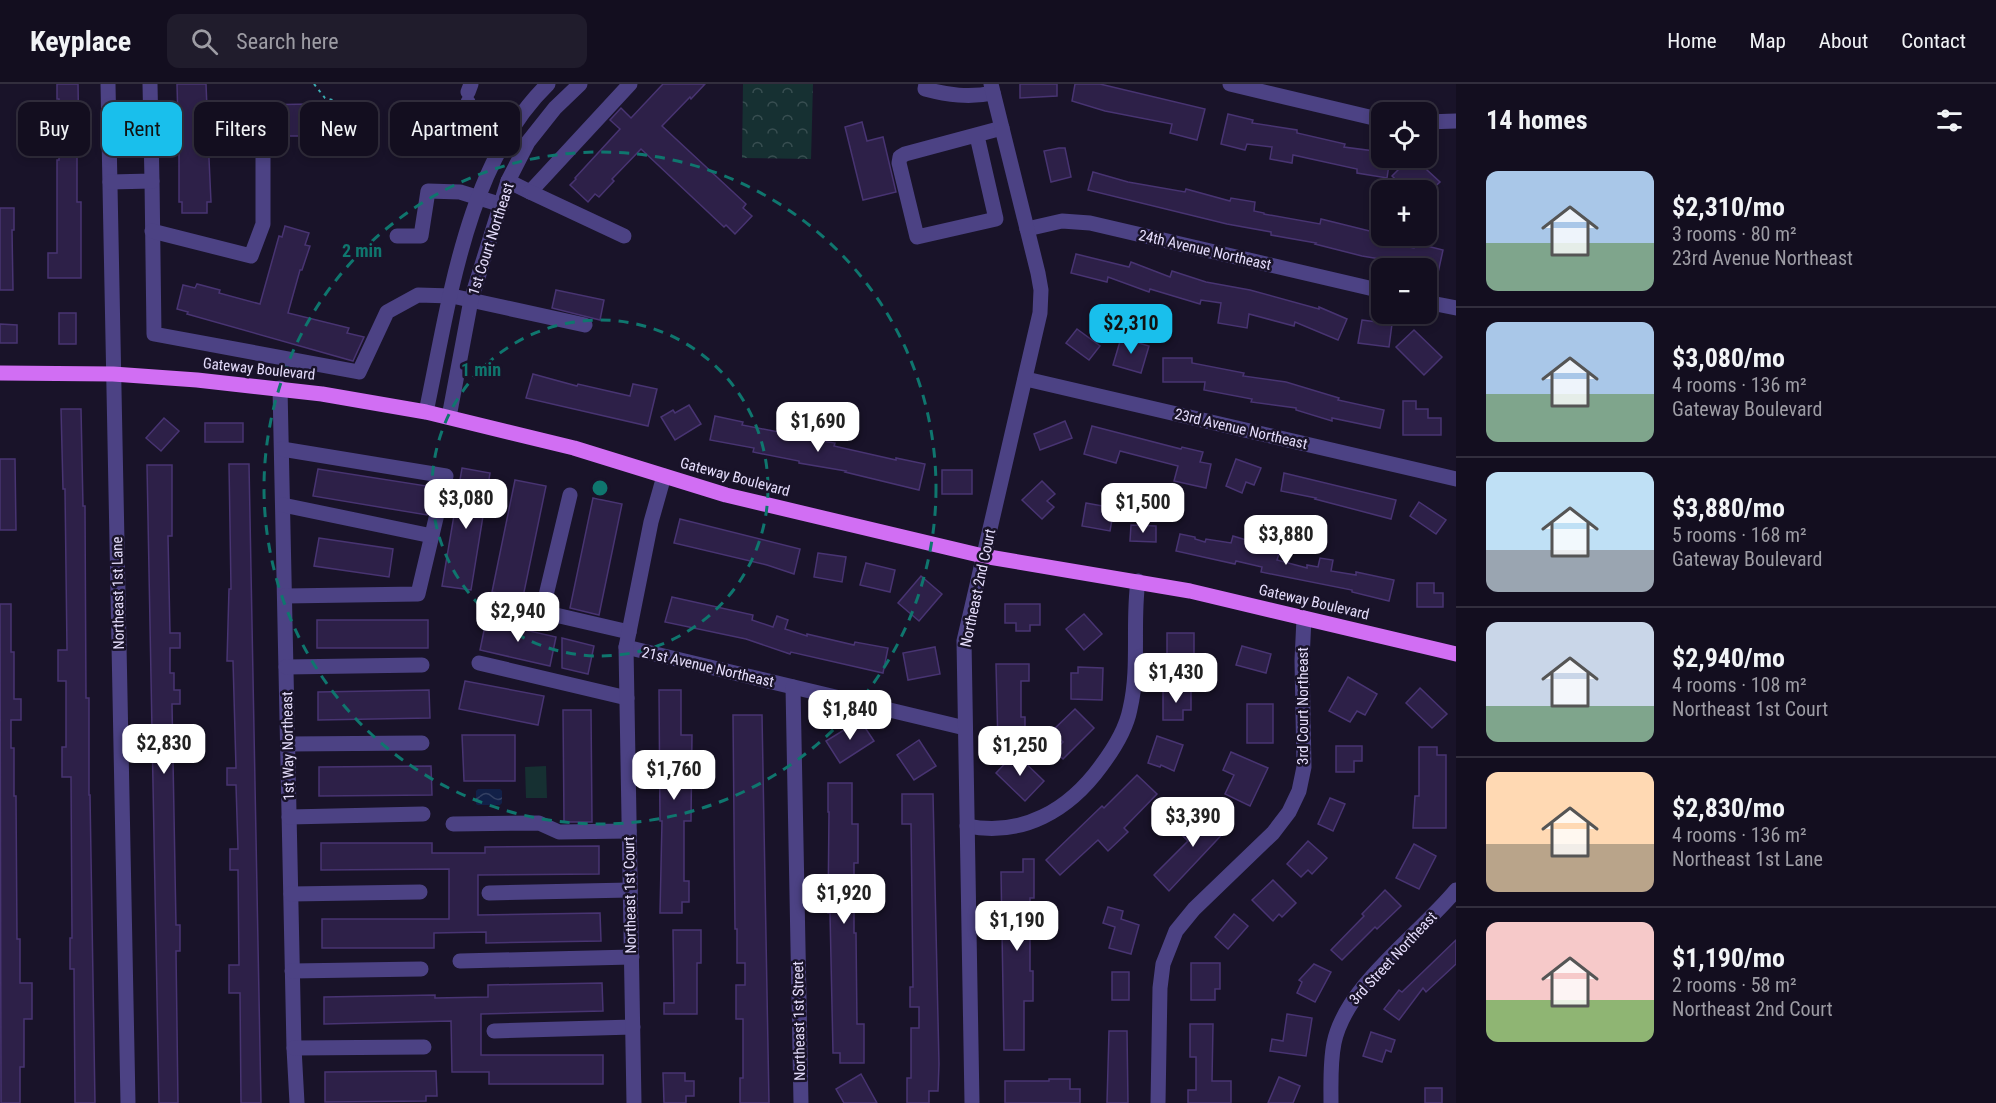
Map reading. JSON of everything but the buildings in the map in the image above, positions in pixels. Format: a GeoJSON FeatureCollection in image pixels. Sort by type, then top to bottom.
{"type":"FeatureCollection","features":[{"type":"Feature","properties":{"kind":"main road","name":"Gateway Boulevard"},"geometry":{"type":"LineString","coordinates":[[0,373],[113,374],[206,380],[363,400],[426,412],[555,442],[726,495],[983,556],[1190,591],[1456,654]]}},
{"type":"Feature","properties":{"kind":"street","name":"Northeast 1st Lane"},"geometry":{"type":"LineString","coordinates":[[108,84],[128,1103]]}},
{"type":"Feature","properties":{"kind":"street"},"geometry":{"type":"LineString","coordinates":[[150,84],[154,334],[359,372],[387,312],[418,295],[452,296],[585,325]]}},
{"type":"Feature","properties":{"kind":"street"},"geometry":{"type":"LineString","coordinates":[[530,192],[630,84]]}},
{"type":"Feature","properties":{"kind":"street"},"geometry":{"type":"LineString","coordinates":[[926,84],[925,89],[948,95],[980,96],[992,89]]}},
{"type":"Feature","properties":{"kind":"street"},"geometry":{"type":"LineString","coordinates":[[1230,84],[1266,88],[1371,117]]}},
{"type":"Feature","properties":{"kind":"street","name":"1st Court Northeast"},"geometry":{"type":"LineString","coordinates":[[520,119],[545,85]]}},
{"type":"Feature","properties":{"kind":"street","name":"1st Court Northeast"},"geometry":{"type":"LineString","coordinates":[[449,417],[471,300],[508,181],[528,142],[570,87]]}},
{"type":"Feature","properties":{"kind":"street","name":"Northeast 2nd Court"},"geometry":{"type":"LineString","coordinates":[[972,1103],[964,641],[1026,379],[1040,313],[1041,290],[992,89]]}},
{"type":"Feature","properties":{"kind":"street"},"geometry":{"type":"LineString","coordinates":[[1437,122],[1456,121]]}},
{"type":"Feature","properties":{"kind":"street"},"geometry":{"type":"LineString","coordinates":[[976,136],[996,219],[917,237],[899,163],[900,157],[1002,128]]}},
{"type":"Feature","properties":{"kind":"street"},"geometry":{"type":"LineString","coordinates":[[983,162],[1009,154]]}},
{"type":"Feature","properties":{"kind":"street"},"geometry":{"type":"LineString","coordinates":[[152,231],[251,256],[263,224],[263,156]]}},
{"type":"Feature","properties":{"kind":"street","name":"1st Court Northeast"},"geometry":{"type":"LineString","coordinates":[[426,412],[464,241],[496,156]]}},
{"type":"Feature","properties":{"kind":"street"},"geometry":{"type":"LineString","coordinates":[[110,182],[152,181]]}},
{"type":"Feature","properties":{"kind":"street"},"geometry":{"type":"LineString","coordinates":[[508,181],[624,236]]}},
{"type":"Feature","properties":{"kind":"street"},"geometry":{"type":"LineString","coordinates":[[397,236],[421,236],[428,191],[460,192],[502,205]]}},
{"type":"Feature","properties":{"kind":"street","name":"24th Avenue Northeast"},"geometry":{"type":"LineString","coordinates":[[1027,229],[1062,221],[1078,221],[1371,288]]}},
{"type":"Feature","properties":{"kind":"street"},"geometry":{"type":"LineString","coordinates":[[1437,304],[1456,308]]}},
{"type":"Feature","properties":{"kind":"street","name":"23rd Avenue Northeast"},"geometry":{"type":"LineString","coordinates":[[1026,379],[1456,479]]}},
{"type":"Feature","properties":{"kind":"street","name":"1st Way Northeast"},"geometry":{"type":"LineString","coordinates":[[280,388],[292,971],[297,1103]]}},
{"type":"Feature","properties":{"kind":"street"},"geometry":{"type":"LineString","coordinates":[[282,449],[446,476],[418,594],[285,596]]}},
{"type":"Feature","properties":{"kind":"street","name":"Northeast 1st Court"},"geometry":{"type":"LineString","coordinates":[[634,1103],[626,647],[651,522],[664,476]]}},
{"type":"Feature","properties":{"kind":"street"},"geometry":{"type":"LineString","coordinates":[[542,612],[570,495]]}},
{"type":"Feature","properties":{"kind":"street"},"geometry":{"type":"LineString","coordinates":[[283,505],[432,536]]}},
{"type":"Feature","properties":{"kind":"street"},"geometry":{"type":"LineString","coordinates":[[967,826],[1002,829],[1022,826],[1040,819],[1057,810],[1076,795],[1094,777],[1109,756],[1130,711],[1135,680],[1135,606],[1138,581]]}},
{"type":"Feature","properties":{"kind":"street"},"geometry":{"type":"LineString","coordinates":[[495,601],[629,632]]}},
{"type":"Feature","properties":{"kind":"street","name":"3rd Court Northeast"},"geometry":{"type":"LineString","coordinates":[[1158,1103],[1160,987],[1163,964],[1171,942],[1194,909],[1273,833],[1289,813],[1299,791],[1304,767],[1302,660],[1304,618]]}},
{"type":"Feature","properties":{"kind":"street","name":"21st Avenue Northeast"},"geometry":{"type":"LineString","coordinates":[[626,647],[965,728]]}},
{"type":"Feature","properties":{"kind":"street"},"geometry":{"type":"LineString","coordinates":[[479,663],[627,698]]}},
{"type":"Feature","properties":{"kind":"street"},"geometry":{"type":"LineString","coordinates":[[286,667],[422,665]]}},
{"type":"Feature","properties":{"kind":"street","name":"Northeast 1st Street"},"geometry":{"type":"LineString","coordinates":[[793,687],[801,1103]]}},
{"type":"Feature","properties":{"kind":"street"},"geometry":{"type":"LineString","coordinates":[[288,744],[422,743]]}},
{"type":"Feature","properties":{"kind":"street"},"geometry":{"type":"LineString","coordinates":[[289,817],[423,814]]}},
{"type":"Feature","properties":{"kind":"street"},"geometry":{"type":"LineString","coordinates":[[453,824],[539,823],[559,832],[629,831]]}},
{"type":"Feature","properties":{"kind":"street"},"geometry":{"type":"LineString","coordinates":[[489,892],[630,890]]}},
{"type":"Feature","properties":{"kind":"street","name":"3rd Street Northeast"},"geometry":{"type":"LineString","coordinates":[[1331,1103],[1334,1042],[1349,1005],[1366,983],[1456,890]]}},
{"type":"Feature","properties":{"kind":"street"},"geometry":{"type":"LineString","coordinates":[[291,894],[420,892]]}},
{"type":"Feature","properties":{"kind":"street"},"geometry":{"type":"LineString","coordinates":[[460,962],[632,957]]}},
{"type":"Feature","properties":{"kind":"street"},"geometry":{"type":"LineString","coordinates":[[292,971],[421,969]]}},
{"type":"Feature","properties":{"kind":"street"},"geometry":{"type":"LineString","coordinates":[[494,1030],[633,1027]]}},
{"type":"Feature","properties":{"kind":"street"},"geometry":{"type":"LineString","coordinates":[[294,1048],[424,1047]]}},
{"type":"Feature","properties":{"kind":"path"},"geometry":{"type":"LineString","coordinates":[[314,84],[325,98],[337,101]]}},
{"type":"Feature","properties":{"kind":"green space"},"geometry":{"type":"Polygon","coordinates":[[[743,84],[813,84],[811,159],[742,158],[743,84]]]}},
{"type":"Feature","properties":{"kind":"green space"},"geometry":{"type":"Polygon","coordinates":[[[546,766],[547,798],[526,798],[525,767],[546,766]]]}},
{"type":"Feature","properties":{"kind":"water"},"geometry":{"type":"Polygon","coordinates":[[[478,789],[500,789],[502,803],[500,805],[476,804],[478,789]]]}}]}
